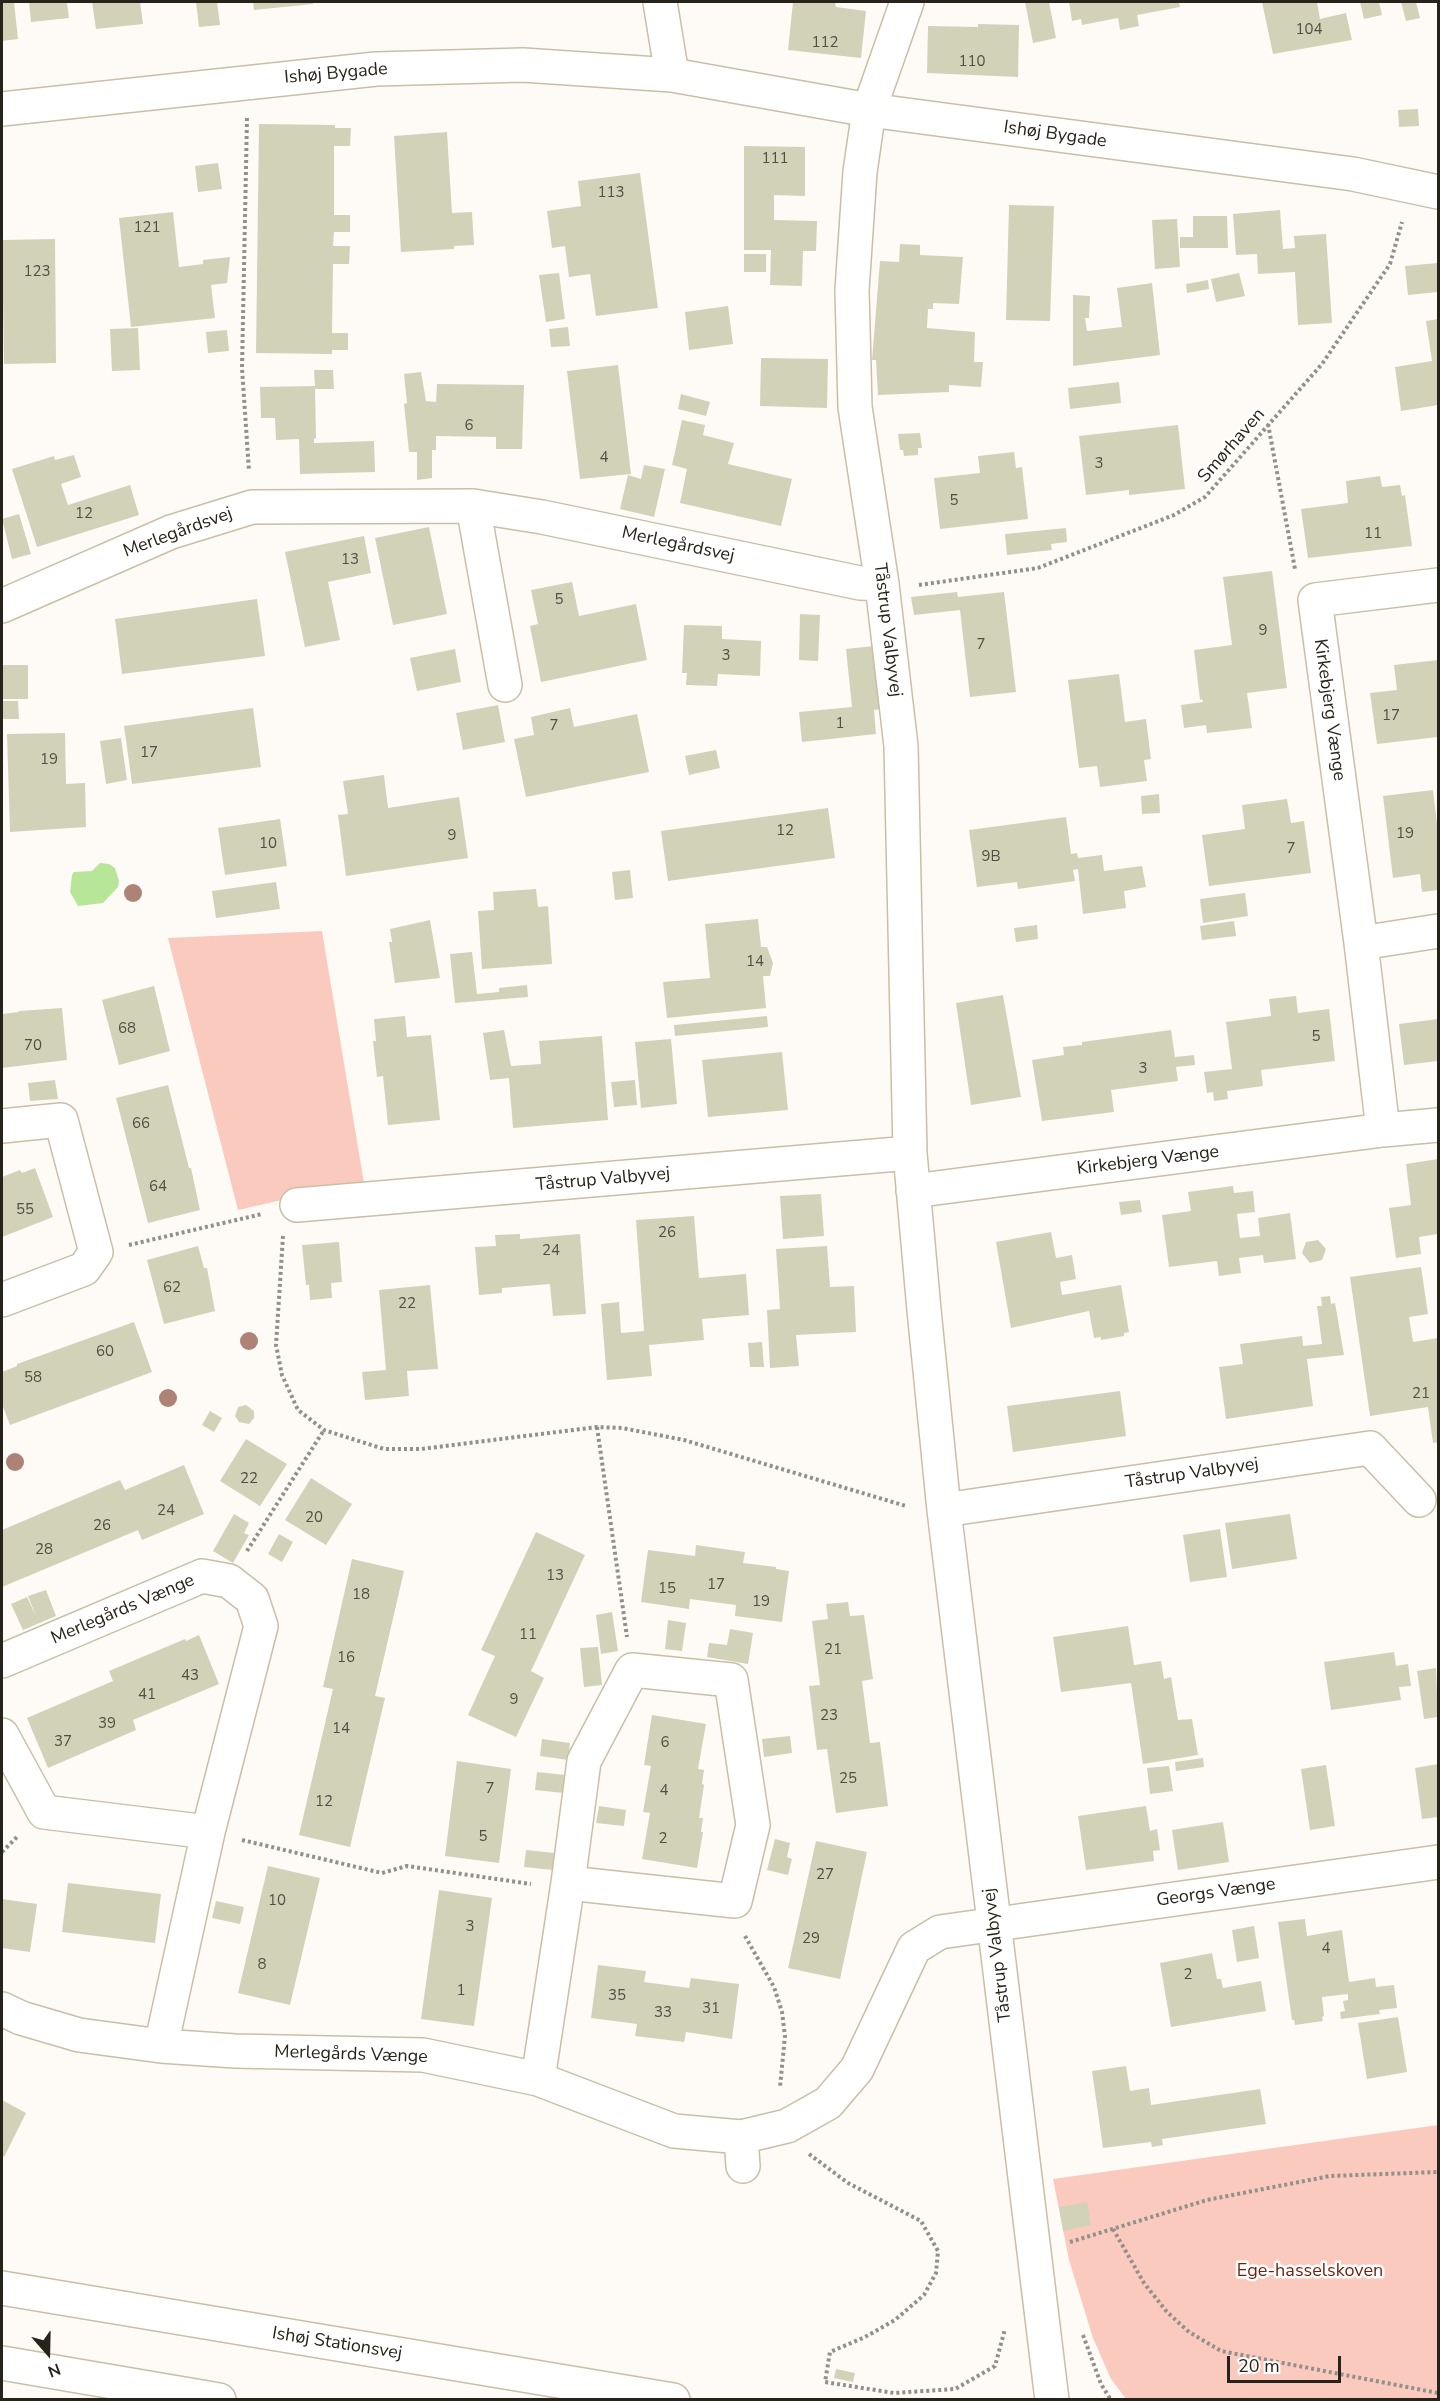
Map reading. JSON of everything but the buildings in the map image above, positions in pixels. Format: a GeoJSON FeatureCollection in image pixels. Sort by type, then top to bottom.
{"type":"FeatureCollection","features":[{"type":"Feature","properties":{"kind":"street"},"geometry":{"type":"LineString","coordinates":[[660,2],[672,75]]}},
{"type":"Feature","properties":{"kind":"street","name":"Tåstrup Valbyvej"},"geometry":{"type":"LineString","coordinates":[[907,2],[868,110],[860,172],[852,290],[855,407],[882,584],[902,746],[909,1153],[944,1510],[1052,2400]]}},
{"type":"Feature","properties":{"kind":"street","name":"Ishøj Bygade"},"geometry":{"type":"LineString","coordinates":[[2,109],[376,69],[501,65],[672,75],[868,110],[1353,174],[1425,189]]}},
{"type":"Feature","properties":{"kind":"street"},"geometry":{"type":"LineString","coordinates":[[473,506],[505,685]]}},
{"type":"Feature","properties":{"kind":"street","name":"Merlegårdsvej"},"geometry":{"type":"LineString","coordinates":[[2,606],[171,532],[252,507],[473,506],[554,520],[860,583],[882,584]]}},
{"type":"Feature","properties":{"kind":"street"},"geometry":{"type":"LineString","coordinates":[[1315,600],[1438,585]]}},
{"type":"Feature","properties":{"kind":"street","name":"Kirkebjerg Vænge"},"geometry":{"type":"LineString","coordinates":[[1315,600],[1361,943],[1383,1131]]}},
{"type":"Feature","properties":{"kind":"street"},"geometry":{"type":"LineString","coordinates":[[1361,943],[1438,931]]}},
{"type":"Feature","properties":{"kind":"street"},"geometry":{"type":"LineString","coordinates":[[2,1126],[61,1120],[96,1252],[84,1269],[2,1300]]}},
{"type":"Feature","properties":{"kind":"street","name":"Kirkebjerg Vænge"},"geometry":{"type":"LineString","coordinates":[[913,1191],[1438,1125]]}},
{"type":"Feature","properties":{"kind":"street","name":"Tåstrup Valbyvej"},"geometry":{"type":"LineString","coordinates":[[290,1207],[909,1153]]}},
{"type":"Feature","properties":{"kind":"street","name":"Tåstrup Valbyvej"},"geometry":{"type":"LineString","coordinates":[[944,1510],[1370,1448],[1419,1500]]}},
{"type":"Feature","properties":{"kind":"street","name":"Merlegårds Vænge"},"geometry":{"type":"LineString","coordinates":[[2,1661],[202,1576],[229,1581]]}},
{"type":"Feature","properties":{"kind":"street"},"geometry":{"type":"LineString","coordinates":[[161,2046],[208,1832],[261,1626],[252,1599],[229,1581]]}},
{"type":"Feature","properties":{"kind":"street"},"geometry":{"type":"LineString","coordinates":[[538,2079],[584,1761],[632,1670],[731,1680],[753,1825],[735,1901],[568,1883]]}},
{"type":"Feature","properties":{"kind":"street"},"geometry":{"type":"LineString","coordinates":[[2,1735],[44,1812],[208,1832]]}},
{"type":"Feature","properties":{"kind":"street","name":"Georgs Vænge"},"geometry":{"type":"LineString","coordinates":[[994,1924],[1438,1862]]}},
{"type":"Feature","properties":{"kind":"street","name":"Merlegårds Vænge"},"geometry":{"type":"LineString","coordinates":[[2,2009],[21,2018],[79,2035],[161,2046],[236,2051],[423,2055],[538,2079],[674,2131],[742,2151],[828,2103],[857,2069],[914,1948],[940,1932],[994,1924]]}},
{"type":"Feature","properties":{"kind":"street","name":"Ishøj Stationsvej"},"geometry":{"type":"LineString","coordinates":[[2,2288],[673,2400]]}},
{"type":"Feature","properties":{"kind":"street"},"geometry":{"type":"LineString","coordinates":[[2,2363],[219,2400]]}},
{"type":"Feature","properties":{"kind":"path"},"geometry":{"type":"LineString","coordinates":[[248,82],[243,368],[252,507]]}},
{"type":"Feature","properties":{"kind":"path","name":"Smørhaven"},"geometry":{"type":"LineString","coordinates":[[882,584],[918,585],[1038,568],[1174,515],[1205,497],[1322,364],[1390,264],[1425,189]]}},
{"type":"Feature","properties":{"kind":"path"},"geometry":{"type":"LineString","coordinates":[[1268,424],[1295,571],[1315,600]]}},
{"type":"Feature","properties":{"kind":"path"},"geometry":{"type":"LineString","coordinates":[[96,1252],[290,1207],[276,1345],[282,1375],[298,1410],[324,1430],[384,1449],[422,1449],[597,1427],[651,1432],[887,1501],[944,1510]]}},
{"type":"Feature","properties":{"kind":"path"},"geometry":{"type":"LineString","coordinates":[[597,1427],[632,1670]]}},
{"type":"Feature","properties":{"kind":"path"},"geometry":{"type":"LineString","coordinates":[[229,1581],[324,1430]]}},
{"type":"Feature","properties":{"kind":"path"},"geometry":{"type":"LineString","coordinates":[[208,1832],[382,1873],[407,1866],[539,1885],[568,1883]]}},
{"type":"Feature","properties":{"kind":"path"},"geometry":{"type":"LineString","coordinates":[[735,1901],[740,1927],[774,1987],[782,2012],[785,2036],[779,2100],[787,2126],[800,2147],[848,2183],[921,2221],[938,2251],[936,2273],[924,2295],[895,2320],[865,2337],[830,2352],[825,2382],[894,2393],[955,2389],[995,2366],[1007,2324]]}},
{"type":"Feature","properties":{"kind":"path"},"geometry":{"type":"LineString","coordinates":[[1060,2245],[1207,2200],[1330,2176],[1438,2172]]}},
{"type":"Feature","properties":{"kind":"path"},"geometry":{"type":"LineString","coordinates":[[1113,2229],[1144,2283],[1167,2312],[1189,2332],[1221,2350],[1438,2392]]}},
{"type":"Feature","properties":{"kind":"path"},"geometry":{"type":"LineString","coordinates":[[1080,2325],[1101,2384],[1111,2400]]}},
{"type":"Feature","properties":{"kind":"green space"},"geometry":{"type":"Polygon","coordinates":[[[322,931],[364,1183],[298,1189],[295,1197],[238,1210],[168,938],[322,931]]]}},
{"type":"Feature","properties":{"kind":"green space","name":"Ege-hasselskoven"},"geometry":{"type":"Polygon","coordinates":[[[1438,2125],[1438,2399],[1126,2399],[1111,2379],[1093,2338],[1069,2260],[1053,2179],[1438,2125]]]}},
{"type":"Feature","properties":{"kind":"shaded area"},"geometry":{"type":"Polygon","coordinates":[[[100,863],[109,864],[115,868],[119,881],[118,887],[103,903],[78,906],[70,892],[72,875],[74,872],[92,871],[100,863]]]}}]}
